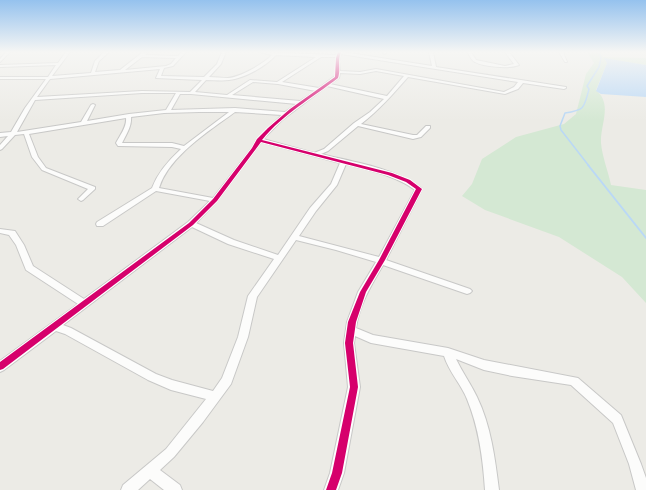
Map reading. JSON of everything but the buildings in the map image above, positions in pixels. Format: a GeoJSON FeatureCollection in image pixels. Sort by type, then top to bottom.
{"type":"FeatureCollection","features":[{"type":"Feature","properties":{"kind":"street"},"geometry":{"type":"LineString","coordinates":[[0,148],[13,134],[34,99],[51,75]]}},
{"type":"Feature","properties":{"kind":"street"},"geometry":{"type":"LineString","coordinates":[[0,82],[2,78],[49,78],[77,75]]}},
{"type":"Feature","properties":{"kind":"street"},"geometry":{"type":"LineString","coordinates":[[191,93],[208,75]]}},
{"type":"Feature","properties":{"kind":"street"},"geometry":{"type":"LineString","coordinates":[[151,91],[158,77],[204,79],[237,77],[241,75]]}},
{"type":"Feature","properties":{"kind":"street"},"geometry":{"type":"LineString","coordinates":[[278,83],[291,75]]}},
{"type":"Feature","properties":{"kind":"street"},"geometry":{"type":"LineString","coordinates":[[0,367],[56,327],[191,224],[215,200],[254,149],[259,140],[286,114],[327,85],[338,75]]}},
{"type":"Feature","properties":{"kind":"street"},"geometry":{"type":"LineString","coordinates":[[327,154],[356,124],[367,117],[388,98],[407,75],[505,93],[516,88],[521,82]]}},
{"type":"Feature","properties":{"kind":"street"},"geometry":{"type":"LineString","coordinates":[[480,75],[564,88]]}},
{"type":"Feature","properties":{"kind":"street"},"geometry":{"type":"LineString","coordinates":[[228,96],[249,82],[278,83],[320,90]]}},
{"type":"Feature","properties":{"kind":"street"},"geometry":{"type":"LineString","coordinates":[[327,85],[388,98]]}},
{"type":"Feature","properties":{"kind":"street"},"geometry":{"type":"LineString","coordinates":[[34,99],[151,91],[179,92],[303,103]]}},
{"type":"Feature","properties":{"kind":"street"},"geometry":{"type":"LineString","coordinates":[[167,112],[179,92]]}},
{"type":"Feature","properties":{"kind":"street"},"geometry":{"type":"LineString","coordinates":[[83,124],[93,105]]}},
{"type":"Feature","properties":{"kind":"street"},"geometry":{"type":"LineString","coordinates":[[0,134],[13,134],[128,116],[167,112],[235,110],[286,114]]}},
{"type":"Feature","properties":{"kind":"street"},"geometry":{"type":"LineString","coordinates":[[100,224],[155,189],[158,180],[185,148],[199,135],[235,110]]}},
{"type":"Feature","properties":{"kind":"street"},"geometry":{"type":"LineString","coordinates":[[128,116],[129,122],[119,143],[120,145],[172,145],[185,148]]}},
{"type":"Feature","properties":{"kind":"street"},"geometry":{"type":"LineString","coordinates":[[356,124],[413,137],[419,136],[428,126]]}},
{"type":"Feature","properties":{"kind":"street"},"geometry":{"type":"LineString","coordinates":[[26,132],[31,149],[44,169],[93,188],[81,200]]}},
{"type":"Feature","properties":{"kind":"street"},"geometry":{"type":"LineString","coordinates":[[259,140],[316,154],[327,154],[344,162],[396,177],[414,184],[419,189],[382,260],[362,292],[351,330],[349,343],[354,387],[331,490]]}},
{"type":"Feature","properties":{"kind":"street"},"geometry":{"type":"LineString","coordinates":[[128,490],[150,471],[183,438],[227,381],[236,359],[253,296],[294,237],[334,185],[344,162]]}},
{"type":"Feature","properties":{"kind":"street"},"geometry":{"type":"LineString","coordinates":[[155,189],[215,200]]}},
{"type":"Feature","properties":{"kind":"street"},"geometry":{"type":"LineString","coordinates":[[191,224],[231,242],[279,258]]}},
{"type":"Feature","properties":{"kind":"street"},"geometry":{"type":"LineString","coordinates":[[0,232],[12,233],[20,245],[29,268],[85,304]]}},
{"type":"Feature","properties":{"kind":"street"},"geometry":{"type":"LineString","coordinates":[[294,237],[340,247],[382,260],[467,291]]}},
{"type":"Feature","properties":{"kind":"street"},"geometry":{"type":"LineString","coordinates":[[56,327],[68,331],[152,377],[171,385],[214,396]]}},
{"type":"Feature","properties":{"kind":"street"},"geometry":{"type":"LineString","coordinates":[[351,330],[371,339],[448,352],[484,365],[574,381],[617,419],[635,464],[643,490]]}},
{"type":"Feature","properties":{"kind":"street"},"geometry":{"type":"LineString","coordinates":[[448,352],[453,366],[459,373],[473,400],[485,436],[492,490]]}},
{"type":"Feature","properties":{"kind":"street"},"geometry":{"type":"LineString","coordinates":[[150,471],[175,490]]}},
{"type":"Feature","properties":{"kind":"green space"},"geometry":{"type":"Polygon","coordinates":[[[586,75],[602,75],[596,90],[604,102],[605,108],[601,143],[611,185],[646,190],[646,303],[622,277],[559,237],[485,210],[462,196],[472,184],[482,159],[516,137],[564,124],[576,114],[586,75]]]}},
{"type":"Feature","properties":{"kind":"water"},"geometry":{"type":"Polygon","coordinates":[[[602,75],[646,75],[646,97],[601,94],[596,91],[602,75]]]}},
{"type":"Feature","properties":{"kind":"waterway"},"geometry":{"type":"LineString","coordinates":[[589,166],[561,130],[560,126],[565,113],[576,111],[583,107],[589,89],[587,86],[594,75]]}},
{"type":"Feature","properties":{"kind":"waterway"},"geometry":{"type":"LineString","coordinates":[[588,165],[646,238]]}},
{"type":"Feature","properties":{"kind":"cycle path"},"geometry":{"type":"LineString","coordinates":[[0,367],[191,224],[215,200],[270,128],[291,110],[327,85],[338,75]]}},
{"type":"Feature","properties":{"kind":"cycle path"},"geometry":{"type":"LineString","coordinates":[[259,140],[390,174],[408,181],[419,189],[382,260],[363,292],[352,322],[349,343],[354,387],[337,473],[331,490]]}}]}
